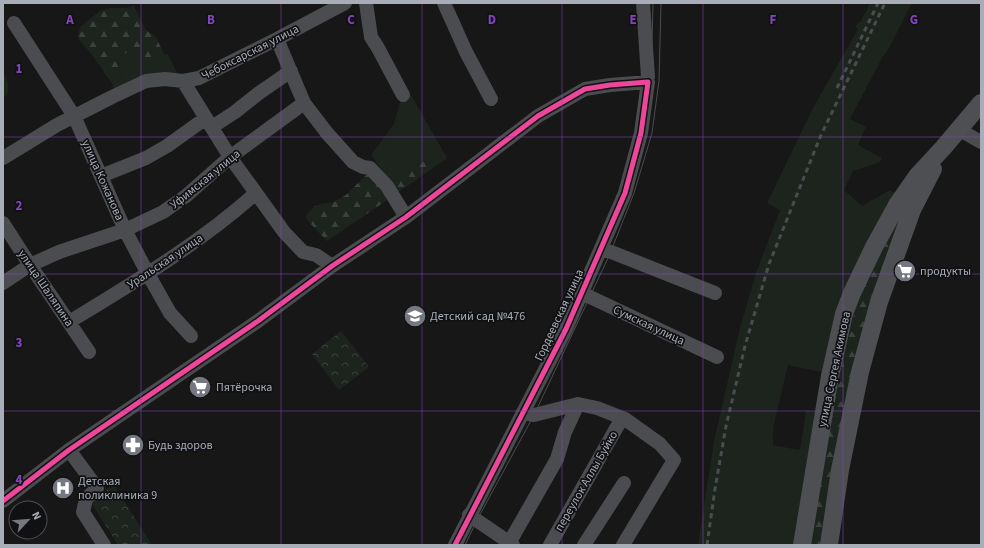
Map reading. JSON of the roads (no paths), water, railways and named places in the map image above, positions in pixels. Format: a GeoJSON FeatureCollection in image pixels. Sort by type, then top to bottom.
{"type":"FeatureCollection","features":[{"type":"Feature","properties":{"kind":"main road","name":"улица Сергея Акимова"},"geometry":{"type":"LineString","coordinates":[[829,545],[840,470],[860,372],[906,206],[918,175],[981,103]]}},
{"type":"Feature","properties":{"kind":"main road","name":"улица Сергея Акимова"},"geometry":{"type":"LineString","coordinates":[[802,545],[830,376],[844,314],[852,293],[874,247],[906,206]]}},
{"type":"Feature","properties":{"kind":"street","name":"Чебоксарская улица"},"geometry":{"type":"LineString","coordinates":[[3,158],[74,116],[146,81],[166,79],[184,82],[199,78],[345,3]]}},
{"type":"Feature","properties":{"kind":"street"},"geometry":{"type":"LineString","coordinates":[[366,3],[371,37],[403,95]]}},
{"type":"Feature","properties":{"kind":"street"},"geometry":{"type":"LineString","coordinates":[[444,3],[466,52],[491,99]]}},
{"type":"Feature","properties":{"kind":"street","name":"Гордеевская улица"},"geometry":{"type":"LineString","coordinates":[[455,545],[566,329],[625,194],[642,133],[648,80],[643,3]]}},
{"type":"Feature","properties":{"kind":"street","name":"улица Кожанова"},"geometry":{"type":"LineString","coordinates":[[14,23],[74,116],[125,230],[148,274],[170,313],[190,336]]}},
{"type":"Feature","properties":{"kind":"street"},"geometry":{"type":"LineString","coordinates":[[277,39],[304,103],[327,133],[353,162],[363,168],[370,168],[387,186],[406,217]]}},
{"type":"Feature","properties":{"kind":"street"},"geometry":{"type":"LineString","coordinates":[[101,176],[146,158],[209,122],[235,112],[291,71]]}},
{"type":"Feature","properties":{"kind":"street"},"geometry":{"type":"LineString","coordinates":[[3,501],[69,450],[258,321],[332,266],[406,217],[538,116],[585,89],[648,80]]}},
{"type":"Feature","properties":{"kind":"street"},"geometry":{"type":"LineString","coordinates":[[184,82],[230,157],[284,232],[303,252],[316,255],[332,266]]}},
{"type":"Feature","properties":{"kind":"street","name":"Уфимская улица"},"geometry":{"type":"LineString","coordinates":[[3,283],[30,265],[59,252],[125,230],[163,212],[186,196],[230,157],[304,103]]}},
{"type":"Feature","properties":{"kind":"street"},"geometry":{"type":"LineString","coordinates":[[958,129],[981,142]]}},
{"type":"Feature","properties":{"kind":"street","name":"Уральская улица"},"geometry":{"type":"LineString","coordinates":[[69,322],[148,274],[219,223],[256,193]]}},
{"type":"Feature","properties":{"kind":"street","name":"улица Шаляпина"},"geometry":{"type":"LineString","coordinates":[[3,223],[89,352]]}},
{"type":"Feature","properties":{"kind":"street"},"geometry":{"type":"LineString","coordinates":[[601,248],[715,293]]}},
{"type":"Feature","properties":{"kind":"street","name":"Сумская улица"},"geometry":{"type":"LineString","coordinates":[[582,292],[717,357]]}},
{"type":"Feature","properties":{"kind":"street"},"geometry":{"type":"LineString","coordinates":[[470,516],[510,544],[557,459],[565,432],[578,404]]}},
{"type":"Feature","properties":{"kind":"street"},"geometry":{"type":"LineString","coordinates":[[523,413],[534,415],[578,404],[597,408],[622,418],[660,444],[674,460],[630,541]]}},
{"type":"Feature","properties":{"kind":"street","name":"переулок Аллы Буйко"},"geometry":{"type":"LineString","coordinates":[[550,545],[622,418]]}},
{"type":"Feature","properties":{"kind":"street"},"geometry":{"type":"LineString","coordinates":[[69,450],[97,488],[86,499],[82,512],[104,545]]}},
{"type":"Feature","properties":{"kind":"street"},"geometry":{"type":"LineString","coordinates":[[584,545],[624,483]]}},
{"type":"Feature","properties":{"kind":"tram line"},"geometry":{"type":"LineString","coordinates":[[634,173],[648,112],[651,81],[653,3]]}},
{"type":"Feature","properties":{"kind":"tram line"},"geometry":{"type":"LineString","coordinates":[[465,545],[534,415],[609,256],[634,193],[652,133],[659,81],[661,3]]}},
{"type":"Feature","properties":{"kind":"tram line"},"geometry":{"type":"LineString","coordinates":[[580,304],[622,209]]}},
{"type":"Feature","properties":{"kind":"tram line"},"geometry":{"type":"LineString","coordinates":[[519,430],[540,389]]}},
{"type":"Feature","properties":{"kind":"tram line"},"geometry":{"type":"LineString","coordinates":[[480,502],[504,458]]}},
{"type":"Feature","properties":{"kind":"railway"},"geometry":{"type":"LineString","coordinates":[[837,88],[878,3]]}},
{"type":"Feature","properties":{"kind":"railway"},"geometry":{"type":"LineString","coordinates":[[707,545],[726,426],[745,346],[769,264],[821,135],[885,3]]}},
{"type":"Feature","properties":{"kind":"place","name":"продукты"},"geometry":{"type":"Point","coordinates":[905,271]}},
{"type":"Feature","properties":{"kind":"place","name":"Детский сад №476"},"geometry":{"type":"Point","coordinates":[415,316]}},
{"type":"Feature","properties":{"kind":"place","name":"Пятёрочка"},"geometry":{"type":"Point","coordinates":[200,387]}},
{"type":"Feature","properties":{"kind":"place","name":"Будь здоров"},"geometry":{"type":"Point","coordinates":[133,445]}},
{"type":"Feature","properties":{"kind":"place","name":"Детская поликлиника 9"},"geometry":{"type":"Point","coordinates":[63,488]}}]}
